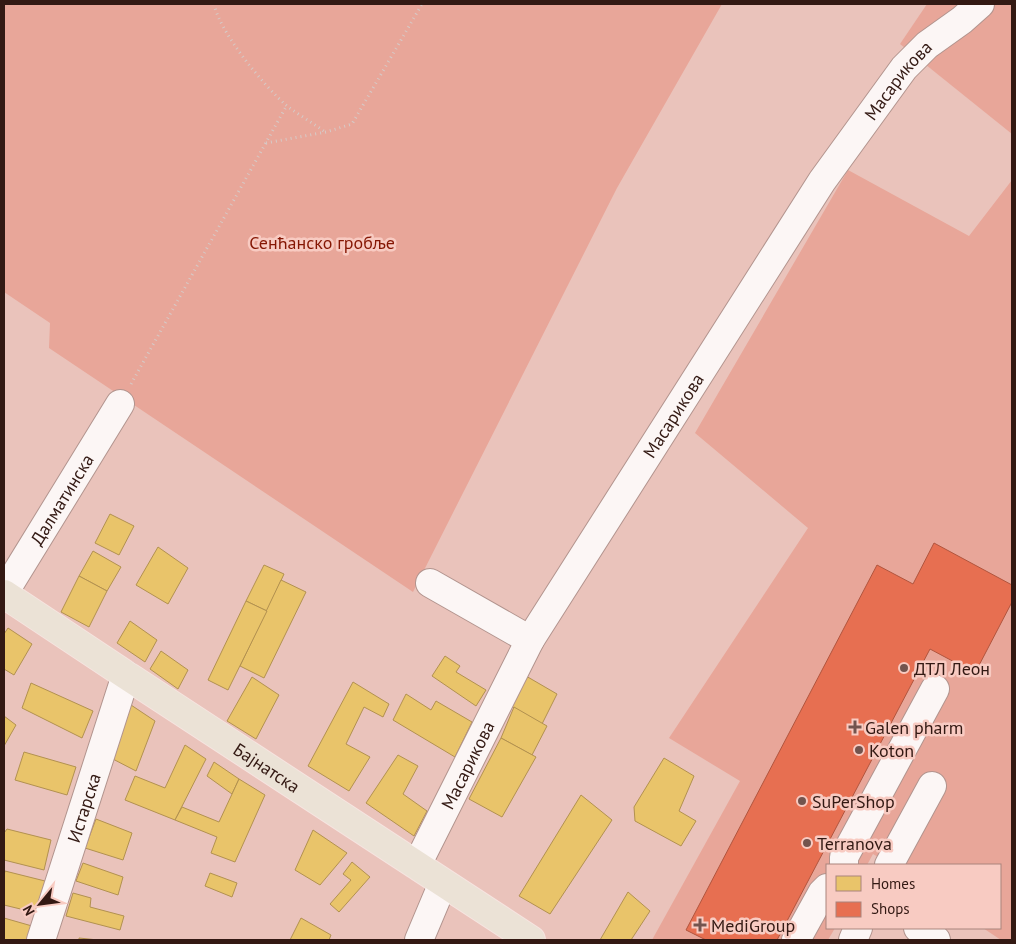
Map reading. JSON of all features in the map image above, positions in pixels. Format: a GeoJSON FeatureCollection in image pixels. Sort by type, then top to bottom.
{"type":"FeatureCollection","features":[{"type":"Feature","properties":{"kind":"main road","name":"Бајнатска"},"geometry":{"type":"LineString","coordinates":[[4,594],[126,676],[531,940]]}},
{"type":"Feature","properties":{"kind":"street","name":"Масарикова"},"geometry":{"type":"LineString","coordinates":[[417,865],[530,640],[822,181],[904,68],[927,45],[962,20],[980,4]]}},
{"type":"Feature","properties":{"kind":"street","name":"Далматинска"},"geometry":{"type":"LineString","coordinates":[[4,594],[120,404]]}},
{"type":"Feature","properties":{"kind":"street"},"geometry":{"type":"LineString","coordinates":[[430,583],[530,640]]}},
{"type":"Feature","properties":{"kind":"street","name":"Истарска"},"geometry":{"type":"LineString","coordinates":[[41,940],[126,676]]}},
{"type":"Feature","properties":{"kind":"street"},"geometry":{"type":"LineString","coordinates":[[844,864],[844,856],[935,689]]}},
{"type":"Feature","properties":{"kind":"street"},"geometry":{"type":"LineString","coordinates":[[890,864],[932,786]]}},
{"type":"Feature","properties":{"kind":"street"},"geometry":{"type":"LineString","coordinates":[[419,940],[443,883]]}},
{"type":"Feature","properties":{"kind":"street"},"geometry":{"type":"LineString","coordinates":[[796,940],[826,889]]}},
{"type":"Feature","properties":{"kind":"street"},"geometry":{"type":"LineString","coordinates":[[920,929],[936,940]]}},
{"type":"Feature","properties":{"kind":"path"},"geometry":{"type":"LineString","coordinates":[[214,4],[226,34],[261,78],[287,105],[326,132]]}},
{"type":"Feature","properties":{"kind":"path"},"geometry":{"type":"LineString","coordinates":[[266,144],[326,132],[352,124],[422,4]]}},
{"type":"Feature","properties":{"kind":"path"},"geometry":{"type":"LineString","coordinates":[[120,404],[287,105]]}},
{"type":"Feature","properties":{"kind":"green space","name":"Сенћанско гробље"},"geometry":{"type":"Polygon","coordinates":[[[4,4],[722,4],[617,188],[413,592],[49,348],[50,323],[4,292],[4,4]]]}},
{"type":"Feature","properties":{"kind":"green space"},"geometry":{"type":"Polygon","coordinates":[[[927,4],[1012,4],[1012,134],[900,44],[927,4]]]}},
{"type":"Feature","properties":{"kind":"green space"},"geometry":{"type":"Polygon","coordinates":[[[848,170],[969,236],[1012,180],[1012,940],[1001,940],[984,929],[1001,929],[1001,864],[889,864],[873,854],[868,864],[826,864],[826,929],[834,929],[828,940],[652,940],[740,781],[669,738],[808,528],[695,433],[848,170]]]}},
{"type":"Feature","properties":{"kind":"building: Homes"},"geometry":{"type":"Polygon","coordinates":[[[110,514],[134,526],[119,555],[95,543],[110,514]]]}},
{"type":"Feature","properties":{"kind":"building: Homes"},"geometry":{"type":"Polygon","coordinates":[[[158,547],[188,568],[168,604],[136,585],[158,547]]]}},
{"type":"Feature","properties":{"kind":"building: Homes"},"geometry":{"type":"Polygon","coordinates":[[[93,551],[121,567],[107,591],[79,576],[93,551]]]}},
{"type":"Feature","properties":{"kind":"building: Homes"},"geometry":{"type":"Polygon","coordinates":[[[264,565],[284,574],[267,611],[246,601],[264,565]]]}},
{"type":"Feature","properties":{"kind":"building: Homes"},"geometry":{"type":"Polygon","coordinates":[[[79,576],[107,591],[89,627],[61,612],[79,576]]]}},
{"type":"Feature","properties":{"kind":"building: Homes"},"geometry":{"type":"Polygon","coordinates":[[[281,580],[306,592],[264,678],[240,666],[281,580]]]}},
{"type":"Feature","properties":{"kind":"building: Homes"},"geometry":{"type":"Polygon","coordinates":[[[246,601],[267,611],[228,690],[208,680],[246,601]]]}},
{"type":"Feature","properties":{"kind":"building: Homes"},"geometry":{"type":"Polygon","coordinates":[[[130,621],[157,640],[145,662],[117,643],[130,621]]]}},
{"type":"Feature","properties":{"kind":"building: Homes"},"geometry":{"type":"Polygon","coordinates":[[[8,628],[32,644],[14,675],[4,669],[4,634],[8,628]]]}},
{"type":"Feature","properties":{"kind":"building: Homes"},"geometry":{"type":"Polygon","coordinates":[[[161,651],[188,670],[178,689],[150,669],[161,651]]]}},
{"type":"Feature","properties":{"kind":"building: Homes"},"geometry":{"type":"Polygon","coordinates":[[[445,656],[460,666],[456,672],[486,690],[476,706],[432,676],[445,656]]]}},
{"type":"Feature","properties":{"kind":"building: Homes"},"geometry":{"type":"Polygon","coordinates":[[[526,676],[557,694],[542,724],[511,706],[526,676]]]}},
{"type":"Feature","properties":{"kind":"building: Homes"},"geometry":{"type":"Polygon","coordinates":[[[252,677],[279,695],[256,739],[227,721],[252,677]]]}},
{"type":"Feature","properties":{"kind":"building: Homes"},"geometry":{"type":"Polygon","coordinates":[[[353,682],[389,704],[383,717],[364,707],[346,744],[370,757],[349,791],[308,766],[353,682]]]}},
{"type":"Feature","properties":{"kind":"building: Homes"},"geometry":{"type":"Polygon","coordinates":[[[31,683],[93,711],[82,738],[22,708],[31,683]]]}},
{"type":"Feature","properties":{"kind":"building: Homes"},"geometry":{"type":"Polygon","coordinates":[[[406,694],[431,710],[436,701],[472,722],[455,757],[393,720],[406,694]]]}},
{"type":"Feature","properties":{"kind":"building: Homes"},"geometry":{"type":"Polygon","coordinates":[[[128,703],[155,721],[136,771],[109,757],[128,703]]]}},
{"type":"Feature","properties":{"kind":"building: Homes"},"geometry":{"type":"Polygon","coordinates":[[[514,707],[547,726],[532,755],[501,738],[514,707]]]}},
{"type":"Feature","properties":{"kind":"building: Homes"},"geometry":{"type":"Polygon","coordinates":[[[4,716],[16,725],[4,746],[4,716]]]}},
{"type":"Feature","properties":{"kind":"building: Homes"},"geometry":{"type":"Polygon","coordinates":[[[501,738],[536,757],[502,817],[469,799],[501,738]]]}},
{"type":"Feature","properties":{"kind":"building: Homes"},"geometry":{"type":"Polygon","coordinates":[[[185,745],[206,759],[175,820],[125,800],[135,776],[165,788],[185,745]]]}},
{"type":"Feature","properties":{"kind":"building: Homes"},"geometry":{"type":"Polygon","coordinates":[[[24,752],[76,767],[67,795],[15,780],[24,752]]]}},
{"type":"Feature","properties":{"kind":"building: Homes"},"geometry":{"type":"Polygon","coordinates":[[[398,755],[418,766],[403,794],[427,811],[414,836],[366,803],[398,755]]]}},
{"type":"Feature","properties":{"kind":"building: Homes"},"geometry":{"type":"Polygon","coordinates":[[[664,758],[694,776],[679,811],[696,821],[681,846],[635,821],[634,807],[664,758]]]}},
{"type":"Feature","properties":{"kind":"building: Homes"},"geometry":{"type":"Polygon","coordinates":[[[214,762],[239,779],[232,794],[207,776],[214,762]]]}},
{"type":"Feature","properties":{"kind":"building: Homes"},"geometry":{"type":"Polygon","coordinates":[[[239,779],[265,795],[235,862],[211,853],[217,837],[175,820],[182,807],[219,822],[239,779]]]}},
{"type":"Feature","properties":{"kind":"building: Homes"},"geometry":{"type":"Polygon","coordinates":[[[581,795],[612,820],[550,914],[519,896],[581,795]]]}},
{"type":"Feature","properties":{"kind":"building: Homes"},"geometry":{"type":"Polygon","coordinates":[[[96,819],[132,833],[123,860],[85,848],[96,819]]]}},
{"type":"Feature","properties":{"kind":"building: Homes"},"geometry":{"type":"Polygon","coordinates":[[[7,829],[51,840],[44,870],[4,860],[4,833],[7,829]]]}},
{"type":"Feature","properties":{"kind":"building: Homes"},"geometry":{"type":"Polygon","coordinates":[[[313,830],[347,853],[320,885],[295,870],[313,830]]]}},
{"type":"Feature","properties":{"kind":"building: Homes"},"geometry":{"type":"Polygon","coordinates":[[[352,862],[370,877],[339,912],[330,904],[351,880],[343,874],[352,862]]]}},
{"type":"Feature","properties":{"kind":"building: Homes"},"geometry":{"type":"Polygon","coordinates":[[[83,863],[123,877],[118,895],[76,881],[83,863]]]}},
{"type":"Feature","properties":{"kind":"building: Homes"},"geometry":{"type":"Polygon","coordinates":[[[5,871],[45,881],[37,913],[4,905],[5,871]]]}},
{"type":"Feature","properties":{"kind":"building: Homes"},"geometry":{"type":"Polygon","coordinates":[[[210,873],[237,883],[232,897],[205,886],[210,873]]]}},
{"type":"Feature","properties":{"kind":"building: Homes"},"geometry":{"type":"Polygon","coordinates":[[[628,892],[650,911],[631,940],[600,940],[628,892]]]}},
{"type":"Feature","properties":{"kind":"building: Homes"},"geometry":{"type":"Polygon","coordinates":[[[73,893],[91,898],[90,907],[124,916],[120,930],[66,916],[73,893]]]}},
{"type":"Feature","properties":{"kind":"building: Homes"},"geometry":{"type":"Polygon","coordinates":[[[4,918],[32,926],[28,940],[4,940],[4,918]]]}},
{"type":"Feature","properties":{"kind":"building: Homes"},"geometry":{"type":"Polygon","coordinates":[[[301,918],[331,935],[329,940],[290,940],[301,918]]]}},
{"type":"Feature","properties":{"kind":"building: Homes"},"geometry":{"type":"Polygon","coordinates":[[[79,938],[98,940],[79,940],[79,938]]]}},
{"type":"Feature","properties":{"kind":"building: Shops","name":"SuPerShop"},"geometry":{"type":"Polygon","coordinates":[[[934,543],[1012,585],[1012,602],[975,673],[930,649],[777,940],[706,940],[686,930],[877,565],[913,584],[934,543]]]}},
{"type":"Feature","properties":{"kind":"place","name":"ДТЛ Леон"},"geometry":{"type":"Point","coordinates":[904,668]}},
{"type":"Feature","properties":{"kind":"place","name":"Galen pharm"},"geometry":{"type":"Point","coordinates":[855,727]}},
{"type":"Feature","properties":{"kind":"place","name":"Koton"},"geometry":{"type":"Point","coordinates":[859,750]}},
{"type":"Feature","properties":{"kind":"place","name":"SuPerShop"},"geometry":{"type":"Point","coordinates":[802,801]}},
{"type":"Feature","properties":{"kind":"place","name":"Terranova"},"geometry":{"type":"Point","coordinates":[807,843]}},
{"type":"Feature","properties":{"kind":"place","name":"MediGroup"},"geometry":{"type":"Point","coordinates":[700,925]}}]}
